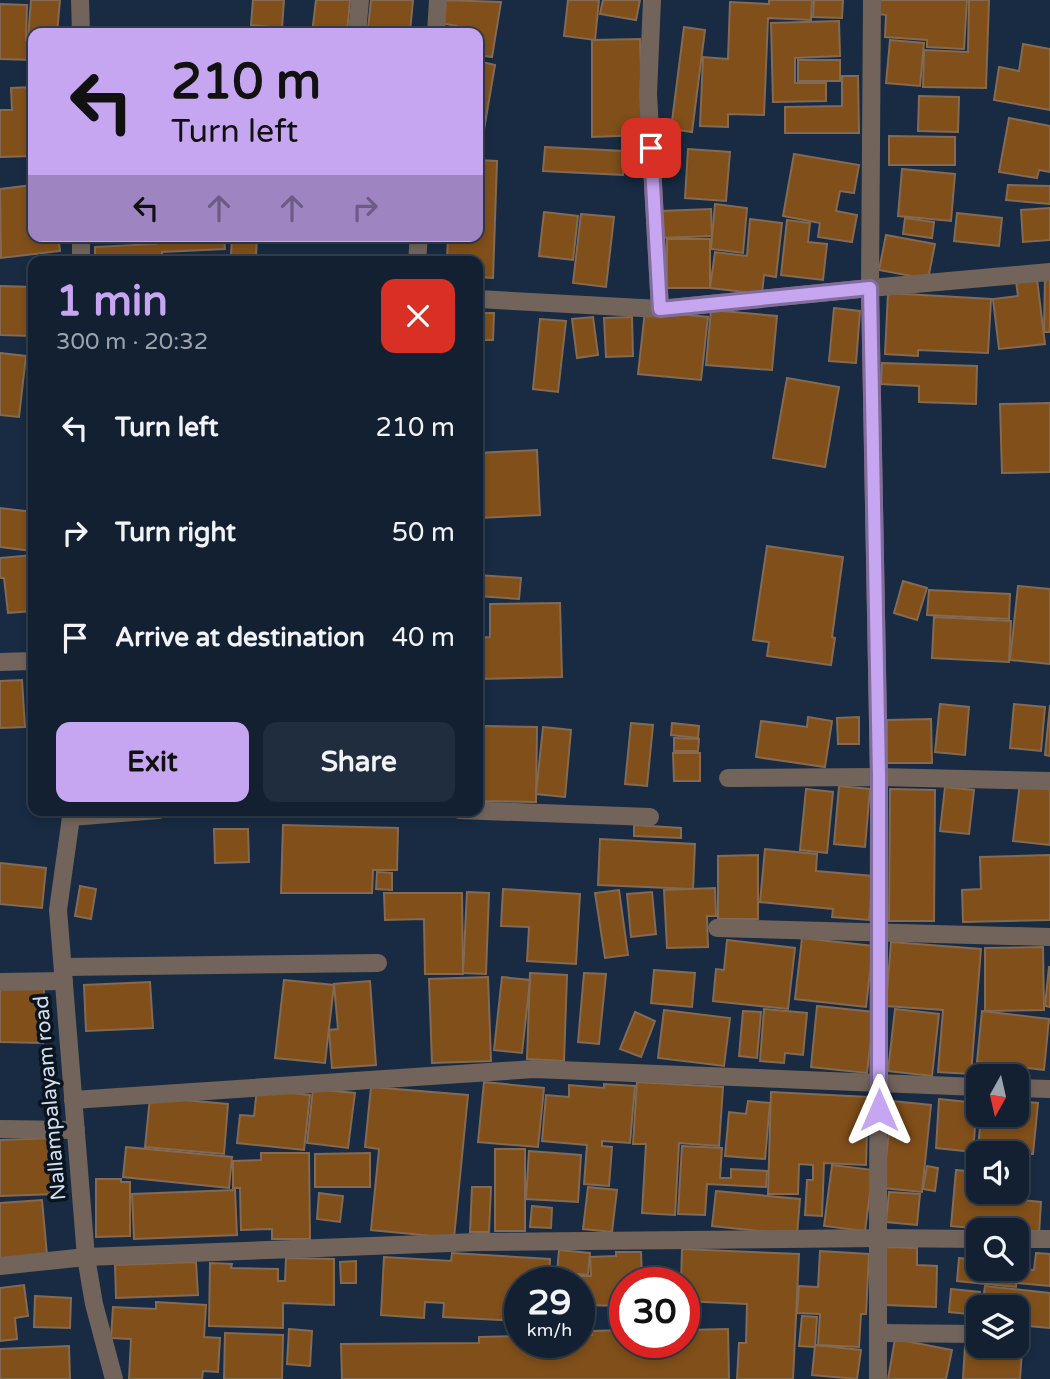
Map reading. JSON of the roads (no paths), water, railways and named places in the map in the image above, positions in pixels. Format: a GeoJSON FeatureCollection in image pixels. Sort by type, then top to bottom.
{"type":"FeatureCollection","features":[{"type":"Feature","properties":{"kind":"street"},"geometry":{"type":"LineString","coordinates":[[80,0],[81,28]]}},
{"type":"Feature","properties":{"kind":"street"},"geometry":{"type":"LineString","coordinates":[[357,28],[360,0]]}},
{"type":"Feature","properties":{"kind":"street"},"geometry":{"type":"LineString","coordinates":[[436,28],[438,0]]}},
{"type":"Feature","properties":{"kind":"street"},"geometry":{"type":"LineString","coordinates":[[652,0],[648,94],[660,309]]}},
{"type":"Feature","properties":{"kind":"street"},"geometry":{"type":"LineString","coordinates":[[872,0],[870,288],[879,776],[878,1379]]}},
{"type":"Feature","properties":{"kind":"street"},"geometry":{"type":"LineString","coordinates":[[483,299],[660,309],[1050,272]]}},
{"type":"Feature","properties":{"kind":"street"},"geometry":{"type":"LineString","coordinates":[[0,662],[28,661]]}},
{"type":"Feature","properties":{"kind":"street"},"geometry":{"type":"LineString","coordinates":[[728,778],[879,776],[1050,781]]}},
{"type":"Feature","properties":{"kind":"street"},"geometry":{"type":"LineString","coordinates":[[483,811],[650,817]]}},
{"type":"Feature","properties":{"kind":"street","name":"Nallampalayam road"},"geometry":{"type":"LineString","coordinates":[[72,816],[58,910],[86,1257],[93,1304],[114,1379]]}},
{"type":"Feature","properties":{"kind":"street"},"geometry":{"type":"LineString","coordinates":[[716,928],[1050,937]]}},
{"type":"Feature","properties":{"kind":"street"},"geometry":{"type":"LineString","coordinates":[[0,982],[63,974],[378,963]]}},
{"type":"Feature","properties":{"kind":"street"},"geometry":{"type":"LineString","coordinates":[[73,1100],[534,1069],[966,1087]]}},
{"type":"Feature","properties":{"kind":"street"},"geometry":{"type":"LineString","coordinates":[[1029,1088],[1050,1089]]}},
{"type":"Feature","properties":{"kind":"street"},"geometry":{"type":"LineString","coordinates":[[0,1129],[76,1130]]}},
{"type":"Feature","properties":{"kind":"street"},"geometry":{"type":"LineString","coordinates":[[0,1266],[86,1257],[476,1242],[966,1239]]}},
{"type":"Feature","properties":{"kind":"street"},"geometry":{"type":"LineString","coordinates":[[1029,1239],[1050,1239]]}},
{"type":"Feature","properties":{"kind":"street"},"geometry":{"type":"LineString","coordinates":[[879,1333],[966,1335]]}}]}
